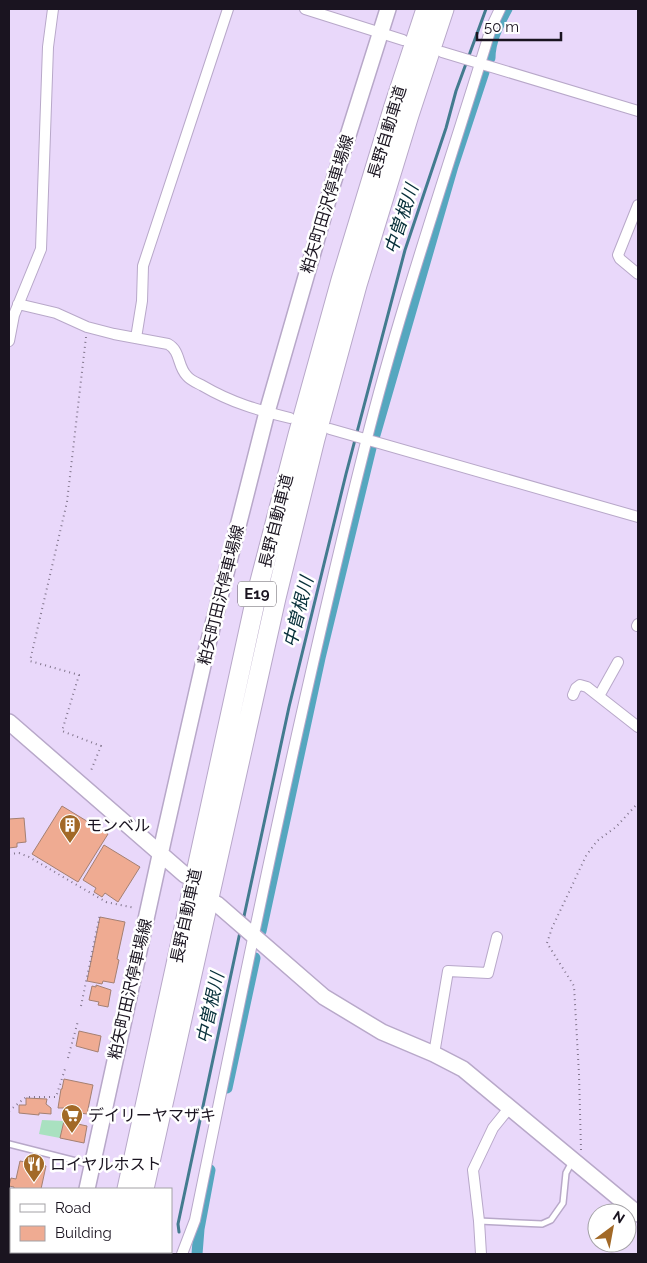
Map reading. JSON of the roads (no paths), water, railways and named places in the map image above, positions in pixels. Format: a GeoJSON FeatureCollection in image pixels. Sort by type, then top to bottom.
{"type":"FeatureCollection","features":[{"type":"Feature","properties":{"kind":"highway","name":"長野自動車道"},"geometry":{"type":"LineString","coordinates":[[126,1188],[257,593],[341,280],[394,106],[426,9]]}},
{"type":"Feature","properties":{"kind":"highway","name":"長野自動車道"},"geometry":{"type":"LineString","coordinates":[[144,1188],[276,598],[315,439],[357,285],[406,124],[444,9]]}},
{"type":"Feature","properties":{"kind":"main road","name":"粕矢町田沢停車場線"},"geometry":{"type":"LineString","coordinates":[[87,1188],[206,652],[266,412],[304,278],[388,9]]}},
{"type":"Feature","properties":{"kind":"main road"},"geometry":{"type":"LineString","coordinates":[[9,722],[185,875]]}},
{"type":"Feature","properties":{"kind":"main road"},"geometry":{"type":"LineString","coordinates":[[217,904],[324,997],[382,1032],[434,1054],[463,1069],[638,1214]]}},
{"type":"Feature","properties":{"kind":"street"},"geometry":{"type":"LineString","coordinates":[[9,341],[11,316],[41,249],[48,47],[53,9]]}},
{"type":"Feature","properties":{"kind":"street"},"geometry":{"type":"LineString","coordinates":[[136,338],[142,301],[143,266],[228,9]]}},
{"type":"Feature","properties":{"kind":"street"},"geometry":{"type":"LineString","coordinates":[[305,9],[403,40]]}},
{"type":"Feature","properties":{"kind":"street"},"geometry":{"type":"LineString","coordinates":[[182,1254],[195,1220],[253,936],[308,684],[366,440],[425,236],[491,28],[500,9]]}},
{"type":"Feature","properties":{"kind":"street"},"geometry":{"type":"LineString","coordinates":[[442,52],[638,111]]}},
{"type":"Feature","properties":{"kind":"street"},"geometry":{"type":"LineString","coordinates":[[638,205],[618,255],[620,260],[638,274]]}},
{"type":"Feature","properties":{"kind":"street"},"geometry":{"type":"LineString","coordinates":[[18,304],[56,313],[87,327],[168,344],[174,347],[178,353],[184,373],[189,378],[243,406],[290,418]]}},
{"type":"Feature","properties":{"kind":"street"},"geometry":{"type":"LineString","coordinates":[[330,430],[638,517]]}},
{"type":"Feature","properties":{"kind":"street"},"geometry":{"type":"LineString","coordinates":[[599,696],[618,662]]}},
{"type":"Feature","properties":{"kind":"street"},"geometry":{"type":"LineString","coordinates":[[573,696],[576,688],[580,685],[587,686],[638,727]]}},
{"type":"Feature","properties":{"kind":"street"},"geometry":{"type":"LineString","coordinates":[[434,1054],[448,971],[488,973],[497,937]]}},
{"type":"Feature","properties":{"kind":"street"},"geometry":{"type":"LineString","coordinates":[[481,1254],[473,1170],[493,1128],[510,1106]]}},
{"type":"Feature","properties":{"kind":"lane"},"geometry":{"type":"LineString","coordinates":[[9,1144],[84,1163],[91,1167]]}},
{"type":"Feature","properties":{"kind":"lane"},"geometry":{"type":"LineString","coordinates":[[479,1221],[542,1224],[551,1220],[564,1203],[566,1174],[574,1160]]}},
{"type":"Feature","properties":{"kind":"waterway","name":"中曽根川"},"geometry":{"type":"LineString","coordinates":[[243,921],[289,707],[346,474],[405,250],[446,128],[456,91],[486,9]]}},
{"type":"Feature","properties":{"kind":"waterway"},"geometry":{"type":"LineString","coordinates":[[490,58],[493,39],[507,9]]}},
{"type":"Feature","properties":{"kind":"waterway"},"geometry":{"type":"LineString","coordinates":[[375,435],[453,166],[484,72]]}},
{"type":"Feature","properties":{"kind":"waterway"},"geometry":{"type":"LineString","coordinates":[[261,931],[320,658],[371,448]]}},
{"type":"Feature","properties":{"kind":"waterway","name":"中曽根川"},"geometry":{"type":"LineString","coordinates":[[179,1232],[178,1224],[240,932]]}},
{"type":"Feature","properties":{"kind":"waterway"},"geometry":{"type":"LineString","coordinates":[[227,1088],[255,958]]}},
{"type":"Feature","properties":{"kind":"waterway"},"geometry":{"type":"LineString","coordinates":[[197,1254],[199,1229],[210,1170]]}},
{"type":"Feature","properties":{"kind":"place","name":"モンベル"},"geometry":{"type":"Point","coordinates":[70,844]}},
{"type":"Feature","properties":{"kind":"place","name":"デイリーヤマザキ"},"geometry":{"type":"Point","coordinates":[72,1134]}},
{"type":"Feature","properties":{"kind":"place","name":"ロイヤルホスト"},"geometry":{"type":"Point","coordinates":[34,1183]}}]}
